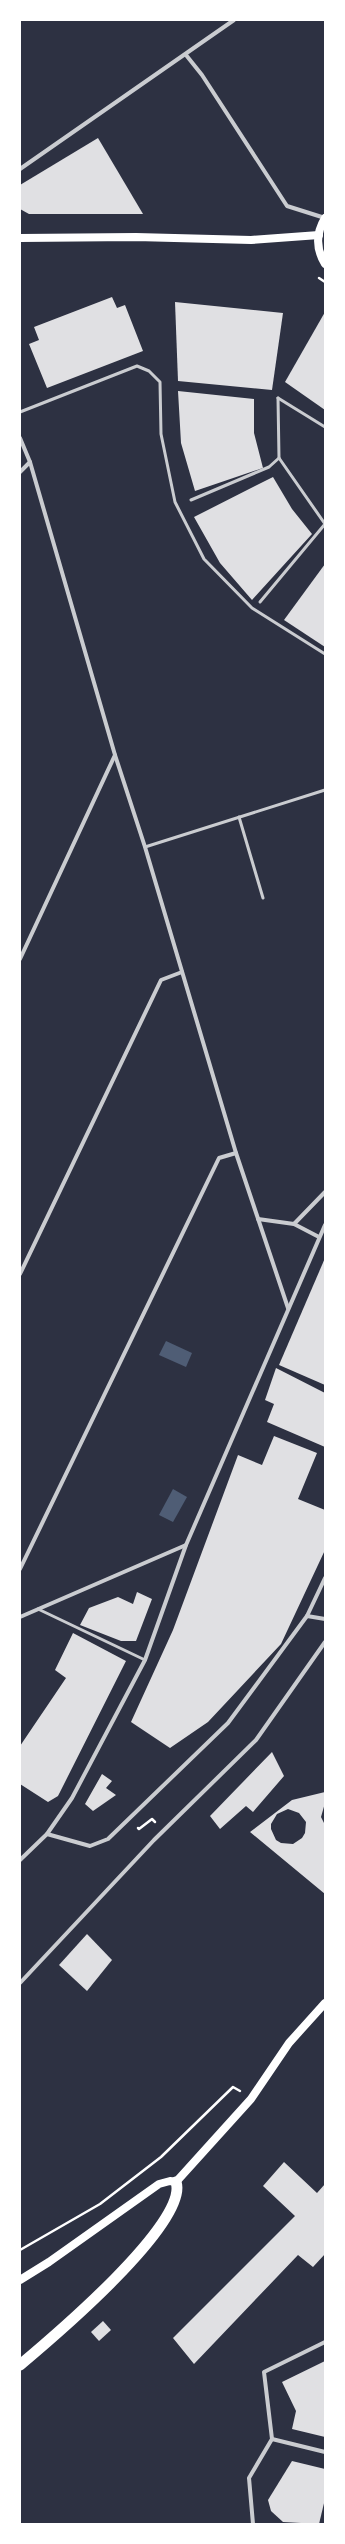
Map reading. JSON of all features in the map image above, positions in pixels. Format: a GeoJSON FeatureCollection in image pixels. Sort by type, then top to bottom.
{"type":"FeatureCollection","features":[{"type":"Feature","properties":{"kind":"highway"},"geometry":{"type":"LineString","coordinates":[[20,2365],[80,2315],[150,2240],[176,2200],[178,2188],[176,2182]]}},
{"type":"Feature","properties":{"kind":"main road"},"geometry":{"type":"LineString","coordinates":[[325,218],[319,235],[320,256],[325,264]]}},
{"type":"Feature","properties":{"kind":"main road"},"geometry":{"type":"LineString","coordinates":[[20,233],[24,238],[251,240],[319,235]]}},
{"type":"Feature","properties":{"kind":"main road"},"geometry":{"type":"LineString","coordinates":[[20,2280],[49,2262],[159,2184],[170,2181],[176,2182],[251,2099],[289,2043],[325,2003]]}},
{"type":"Feature","properties":{"kind":"street"},"geometry":{"type":"LineString","coordinates":[[20,169],[186,55],[234,20]]}},
{"type":"Feature","properties":{"kind":"street"},"geometry":{"type":"LineString","coordinates":[[186,55],[202,75],[288,206],[325,218]]}},
{"type":"Feature","properties":{"kind":"street"},"geometry":{"type":"LineString","coordinates":[[20,438],[30,462],[115,755],[145,847],[236,1153],[288,1308]]}},
{"type":"Feature","properties":{"kind":"street"},"geometry":{"type":"LineString","coordinates":[[20,472],[30,462]]}},
{"type":"Feature","properties":{"kind":"street"},"geometry":{"type":"LineString","coordinates":[[20,959],[22,951],[115,755]]}},
{"type":"Feature","properties":{"kind":"street"},"geometry":{"type":"LineString","coordinates":[[20,1274],[161,980],[182,972]]}},
{"type":"Feature","properties":{"kind":"street"},"geometry":{"type":"LineString","coordinates":[[20,1569],[219,1158],[236,1153]]}},
{"type":"Feature","properties":{"kind":"street"},"geometry":{"type":"LineString","coordinates":[[294,1224],[325,1192]]}},
{"type":"Feature","properties":{"kind":"street"},"geometry":{"type":"LineString","coordinates":[[258,1219],[294,1224],[319,1237]]}},
{"type":"Feature","properties":{"kind":"street"},"geometry":{"type":"LineString","coordinates":[[20,1860],[47,1834],[72,1798],[145,1660],[186,1545],[325,1225]]}},
{"type":"Feature","properties":{"kind":"street"},"geometry":{"type":"LineString","coordinates":[[20,1616],[186,1545]]}},
{"type":"Feature","properties":{"kind":"street"},"geometry":{"type":"LineString","coordinates":[[47,1834],[90,1846],[108,1839],[228,1723],[307,1616],[325,1578]]}},
{"type":"Feature","properties":{"kind":"street"},"geometry":{"type":"LineString","coordinates":[[307,1616],[325,1619]]}},
{"type":"Feature","properties":{"kind":"street"},"geometry":{"type":"LineString","coordinates":[[20,1983],[154,1840],[256,1740],[325,1642]]}},
{"type":"Feature","properties":{"kind":"street"},"geometry":{"type":"LineString","coordinates":[[253,2524],[249,2478],[272,2439],[264,2372],[325,2342]]}},
{"type":"Feature","properties":{"kind":"street"},"geometry":{"type":"LineString","coordinates":[[272,2439],[325,2452]]}},
{"type":"Feature","properties":{"kind":"lane"},"geometry":{"type":"LineString","coordinates":[[20,412],[138,366],[149,371],[160,382],[161,434],[175,502],[204,559],[252,608],[325,654]]}},
{"type":"Feature","properties":{"kind":"lane"},"geometry":{"type":"LineString","coordinates":[[260,602],[325,524],[279,458],[278,398],[325,427]]}},
{"type":"Feature","properties":{"kind":"lane"},"geometry":{"type":"LineString","coordinates":[[191,500],[269,467],[279,458]]}},
{"type":"Feature","properties":{"kind":"lane"},"geometry":{"type":"LineString","coordinates":[[145,847],[325,790]]}},
{"type":"Feature","properties":{"kind":"lane"},"geometry":{"type":"LineString","coordinates":[[239,817],[263,898]]}},
{"type":"Feature","properties":{"kind":"lane"},"geometry":{"type":"LineString","coordinates":[[38,1609],[145,1660]]}},
{"type":"Feature","properties":{"kind":"path"},"geometry":{"type":"LineString","coordinates":[[129,1818],[139,1830],[152,1819],[156,1823],[147,1832],[154,1840]]}},
{"type":"Feature","properties":{"kind":"path"},"geometry":{"type":"LineString","coordinates":[[20,2250],[100,2204],[161,2157],[233,2087],[251,2099]]}},
{"type":"Feature","properties":{"kind":"water"},"geometry":{"type":"Polygon","coordinates":[[[166,1341],[192,1353],[186,1367],[159,1355],[166,1341]]]}},
{"type":"Feature","properties":{"kind":"water"},"geometry":{"type":"Polygon","coordinates":[[[173,1489],[187,1497],[173,1522],[159,1515],[173,1489]]]}},
{"type":"Feature","properties":{"kind":"building"},"geometry":{"type":"Polygon","coordinates":[[[98,138],[143,214],[29,214],[20,209],[20,185],[98,138]]]}},
{"type":"Feature","properties":{"kind":"building"},"geometry":{"type":"Polygon","coordinates":[[[112,297],[117,308],[125,305],[143,351],[47,388],[29,344],[39,340],[34,327],[112,297]]]}},
{"type":"Feature","properties":{"kind":"building"},"geometry":{"type":"Polygon","coordinates":[[[175,302],[283,313],[272,390],[178,381],[175,302]]]}},
{"type":"Feature","properties":{"kind":"building"},"geometry":{"type":"Polygon","coordinates":[[[325,312],[325,410],[285,382],[325,312]]]}},
{"type":"Feature","properties":{"kind":"building"},"geometry":{"type":"Polygon","coordinates":[[[178,391],[254,399],[254,433],[263,468],[195,491],[181,443],[178,391]]]}},
{"type":"Feature","properties":{"kind":"building"},"geometry":{"type":"Polygon","coordinates":[[[273,477],[292,509],[312,534],[252,600],[220,563],[194,517],[273,477]]]}},
{"type":"Feature","properties":{"kind":"building"},"geometry":{"type":"Polygon","coordinates":[[[325,564],[325,647],[284,620],[325,564]]]}},
{"type":"Feature","properties":{"kind":"building"},"geometry":{"type":"Polygon","coordinates":[[[325,1258],[325,1385],[279,1365],[325,1258]]]}},
{"type":"Feature","properties":{"kind":"building"},"geometry":{"type":"Polygon","coordinates":[[[276,1368],[325,1393],[325,1447],[267,1422],[274,1404],[265,1400],[276,1368]]]}},
{"type":"Feature","properties":{"kind":"building"},"geometry":{"type":"Polygon","coordinates":[[[274,1436],[317,1453],[298,1499],[325,1510],[325,1550],[281,1644],[208,1722],[170,1748],[131,1722],[173,1630],[238,1455],[262,1465],[274,1436]]]}},
{"type":"Feature","properties":{"kind":"building"},"geometry":{"type":"Polygon","coordinates":[[[137,1592],[152,1599],[136,1641],[121,1641],[80,1625],[89,1608],[118,1597],[133,1604],[137,1592]]]}},
{"type":"Feature","properties":{"kind":"building"},"geometry":{"type":"Polygon","coordinates":[[[73,1633],[126,1661],[58,1796],[48,1802],[20,1784],[20,1746],[66,1678],[55,1670],[73,1633]]]}},
{"type":"Feature","properties":{"kind":"building"},"geometry":{"type":"Polygon","coordinates":[[[272,1752],[284,1776],[253,1812],[246,1806],[220,1829],[210,1816],[272,1752]]]}},
{"type":"Feature","properties":{"kind":"building"},"geometry":{"type":"Polygon","coordinates":[[[102,1774],[112,1781],[106,1788],[116,1795],[93,1811],[85,1804],[102,1774]]]}},
{"type":"Feature","properties":{"kind":"building"},"geometry":{"type":"Polygon","coordinates":[[[325,1792],[325,1803],[321,1817],[325,1825],[325,1894],[250,1832],[292,1800],[325,1792]],[[288,1809],[277,1814],[271,1824],[271,1829],[276,1840],[281,1843],[293,1844],[302,1838],[305,1833],[306,1822],[299,1813],[288,1809]]]}},
{"type":"Feature","properties":{"kind":"building"},"geometry":{"type":"Polygon","coordinates":[[[87,1934],[112,1960],[87,1991],[59,1965],[87,1934]]]}},
{"type":"Feature","properties":{"kind":"building"},"geometry":{"type":"Polygon","coordinates":[[[284,2162],[317,2193],[325,2184],[325,2254],[313,2267],[298,2255],[194,2364],[173,2338],[295,2216],[263,2186],[284,2162]]]}},
{"type":"Feature","properties":{"kind":"building"},"geometry":{"type":"Polygon","coordinates":[[[103,2321],[111,2330],[99,2341],[91,2332],[103,2321]]]}},
{"type":"Feature","properties":{"kind":"building"},"geometry":{"type":"Polygon","coordinates":[[[325,2361],[325,2437],[292,2429],[296,2411],[282,2382],[325,2361]]]}},
{"type":"Feature","properties":{"kind":"building"},"geometry":{"type":"Polygon","coordinates":[[[292,2461],[325,2469],[325,2499],[319,2524],[283,2522],[271,2511],[268,2500],[292,2461]]]}}]}
